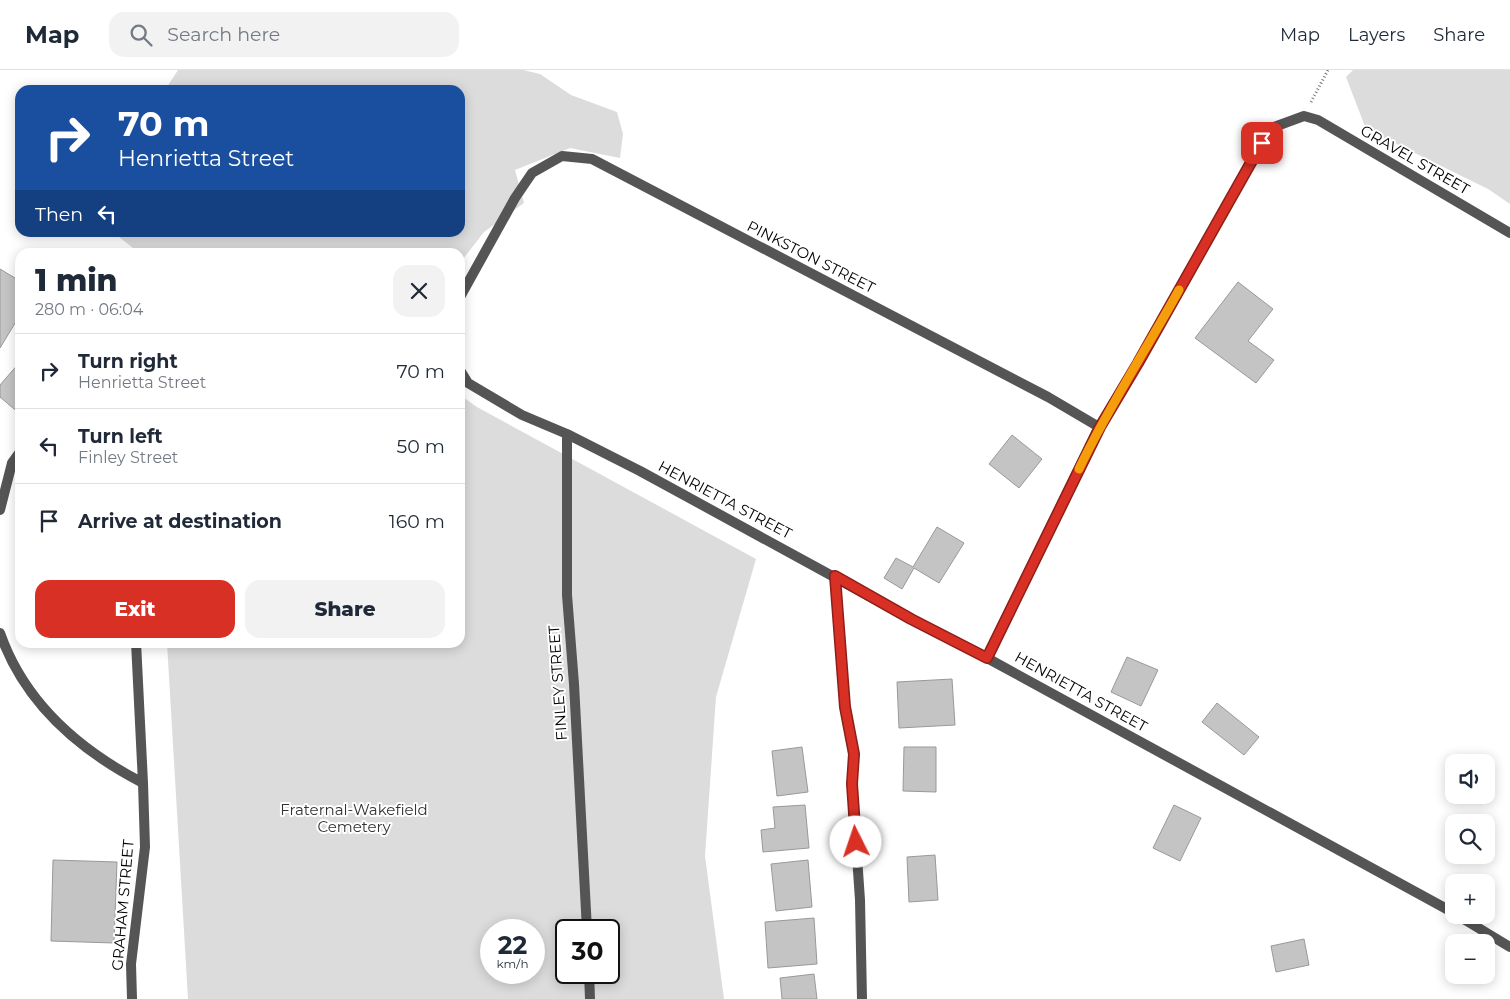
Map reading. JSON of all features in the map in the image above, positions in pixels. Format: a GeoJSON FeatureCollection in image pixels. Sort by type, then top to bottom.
{"type":"FeatureCollection","features":[{"type":"Feature","properties":{"kind":"street","name":"GRAVEL STREET"},"geometry":{"type":"LineString","coordinates":[[1304,116],[1318,120],[1510,233]]}},
{"type":"Feature","properties":{"kind":"street"},"geometry":{"type":"LineString","coordinates":[[987,658],[1100,427],[1143,355],[1262,143],[1274,127],[1304,116]]}},
{"type":"Feature","properties":{"kind":"street","name":"PINKSTON STREET"},"geometry":{"type":"LineString","coordinates":[[465,288],[515,198],[532,173],[562,156],[592,159],[1048,397],[1100,427]]}},
{"type":"Feature","properties":{"kind":"street","name":"HENRIETTA STREET"},"geometry":{"type":"LineString","coordinates":[[465,378],[468,383],[522,416],[567,434],[835,576],[1445,908]]}},
{"type":"Feature","properties":{"kind":"street","name":"FINLEY STREET"},"geometry":{"type":"LineString","coordinates":[[567,434],[567,595],[574,684],[586,919]]}},
{"type":"Feature","properties":{"kind":"street"},"geometry":{"type":"LineString","coordinates":[[0,510],[12,463],[15,459]]}},
{"type":"Feature","properties":{"kind":"street"},"geometry":{"type":"LineString","coordinates":[[835,576],[845,707],[854,754],[852,784],[860,900],[862,999]]}},
{"type":"Feature","properties":{"kind":"street"},"geometry":{"type":"LineString","coordinates":[[0,633],[22,680],[51,717],[79,743],[125,774],[143,783]]}},
{"type":"Feature","properties":{"kind":"street","name":"GRAHAM STREET"},"geometry":{"type":"LineString","coordinates":[[132,999],[131,964],[145,847],[136,648]]}},
{"type":"Feature","properties":{"kind":"street"},"geometry":{"type":"LineString","coordinates":[[1472,924],[1510,947]]}},
{"type":"Feature","properties":{"kind":"street"},"geometry":{"type":"LineString","coordinates":[[589,984],[590,999]]}},
{"type":"Feature","properties":{"kind":"path"},"geometry":{"type":"LineString","coordinates":[[1304,116],[1328,70]]}},
{"type":"Feature","properties":{"kind":"green space"},"geometry":{"type":"Polygon","coordinates":[[[178,70],[523,70],[540,74],[571,95],[617,112],[623,134],[620,158],[570,148],[515,170],[524,203],[484,232],[465,257],[465,248],[133,248],[119,237],[465,237],[465,85],[168,85],[178,70]]]}},
{"type":"Feature","properties":{"kind":"green space"},"geometry":{"type":"Polygon","coordinates":[[[1353,70],[1510,70],[1510,204],[1488,189],[1366,129],[1346,77],[1353,70]]]}},
{"type":"Feature","properties":{"kind":"green space","name":"Fraternal-Wakefield Cemetery"},"geometry":{"type":"Polygon","coordinates":[[[465,399],[477,407],[756,559],[716,697],[705,856],[724,999],[188,999],[167,648],[465,648],[465,399]]]}},
{"type":"Feature","properties":{"kind":"building"},"geometry":{"type":"Polygon","coordinates":[[[0,269],[15,278],[15,323],[0,348],[0,269]]]}},
{"type":"Feature","properties":{"kind":"building"},"geometry":{"type":"Polygon","coordinates":[[[1238,282],[1273,309],[1248,341],[1274,360],[1256,383],[1195,338],[1238,282]]]}},
{"type":"Feature","properties":{"kind":"building"},"geometry":{"type":"Polygon","coordinates":[[[15,368],[15,410],[0,397],[0,385],[15,368]]]}},
{"type":"Feature","properties":{"kind":"building"},"geometry":{"type":"Polygon","coordinates":[[[1012,435],[1042,459],[1019,488],[989,464],[1012,435]]]}},
{"type":"Feature","properties":{"kind":"building"},"geometry":{"type":"Polygon","coordinates":[[[937,527],[964,543],[939,583],[914,568],[902,589],[884,578],[896,558],[913,567],[937,527]]]}},
{"type":"Feature","properties":{"kind":"building"},"geometry":{"type":"Polygon","coordinates":[[[1127,657],[1158,670],[1141,706],[1111,692],[1127,657]]]}},
{"type":"Feature","properties":{"kind":"building"},"geometry":{"type":"Polygon","coordinates":[[[952,679],[955,725],[899,728],[897,682],[952,679]]]}},
{"type":"Feature","properties":{"kind":"building"},"geometry":{"type":"Polygon","coordinates":[[[1217,703],[1259,737],[1244,755],[1202,722],[1217,703]]]}},
{"type":"Feature","properties":{"kind":"building"},"geometry":{"type":"Polygon","coordinates":[[[802,747],[808,792],[777,796],[772,751],[802,747]]]}},
{"type":"Feature","properties":{"kind":"building"},"geometry":{"type":"Polygon","coordinates":[[[904,747],[936,747],[936,792],[903,791],[904,747]]]}},
{"type":"Feature","properties":{"kind":"building"},"geometry":{"type":"Polygon","coordinates":[[[805,805],[809,848],[763,852],[761,830],[775,828],[773,807],[805,805]]]}},
{"type":"Feature","properties":{"kind":"building"},"geometry":{"type":"Polygon","coordinates":[[[1174,805],[1201,818],[1180,861],[1153,848],[1174,805]]]}},
{"type":"Feature","properties":{"kind":"building"},"geometry":{"type":"Polygon","coordinates":[[[935,855],[938,900],[909,902],[907,857],[935,855]]]}},
{"type":"Feature","properties":{"kind":"building"},"geometry":{"type":"Polygon","coordinates":[[[53,860],[117,862],[114,943],[51,941],[53,860]]]}},
{"type":"Feature","properties":{"kind":"building"},"geometry":{"type":"Polygon","coordinates":[[[808,860],[812,907],[776,911],[771,864],[808,860]]]}},
{"type":"Feature","properties":{"kind":"building"},"geometry":{"type":"Polygon","coordinates":[[[814,918],[817,964],[768,968],[765,922],[814,918]]]}},
{"type":"Feature","properties":{"kind":"building"},"geometry":{"type":"Polygon","coordinates":[[[1304,939],[1309,965],[1276,972],[1271,946],[1304,939]]]}},
{"type":"Feature","properties":{"kind":"building"},"geometry":{"type":"Polygon","coordinates":[[[814,974],[817,999],[782,999],[780,978],[814,974]]]}},
{"type":"Feature","properties":{"kind":"slow traffic"},"geometry":{"type":"LineString","coordinates":[[1079,469],[1100,427],[1179,290]]}},
{"type":"Feature","properties":{"kind":"route"},"geometry":{"type":"LineString","coordinates":[[856,842],[852,784],[854,754],[845,707],[835,576],[911,619],[987,658],[1100,427],[1262,143]]}}]}
